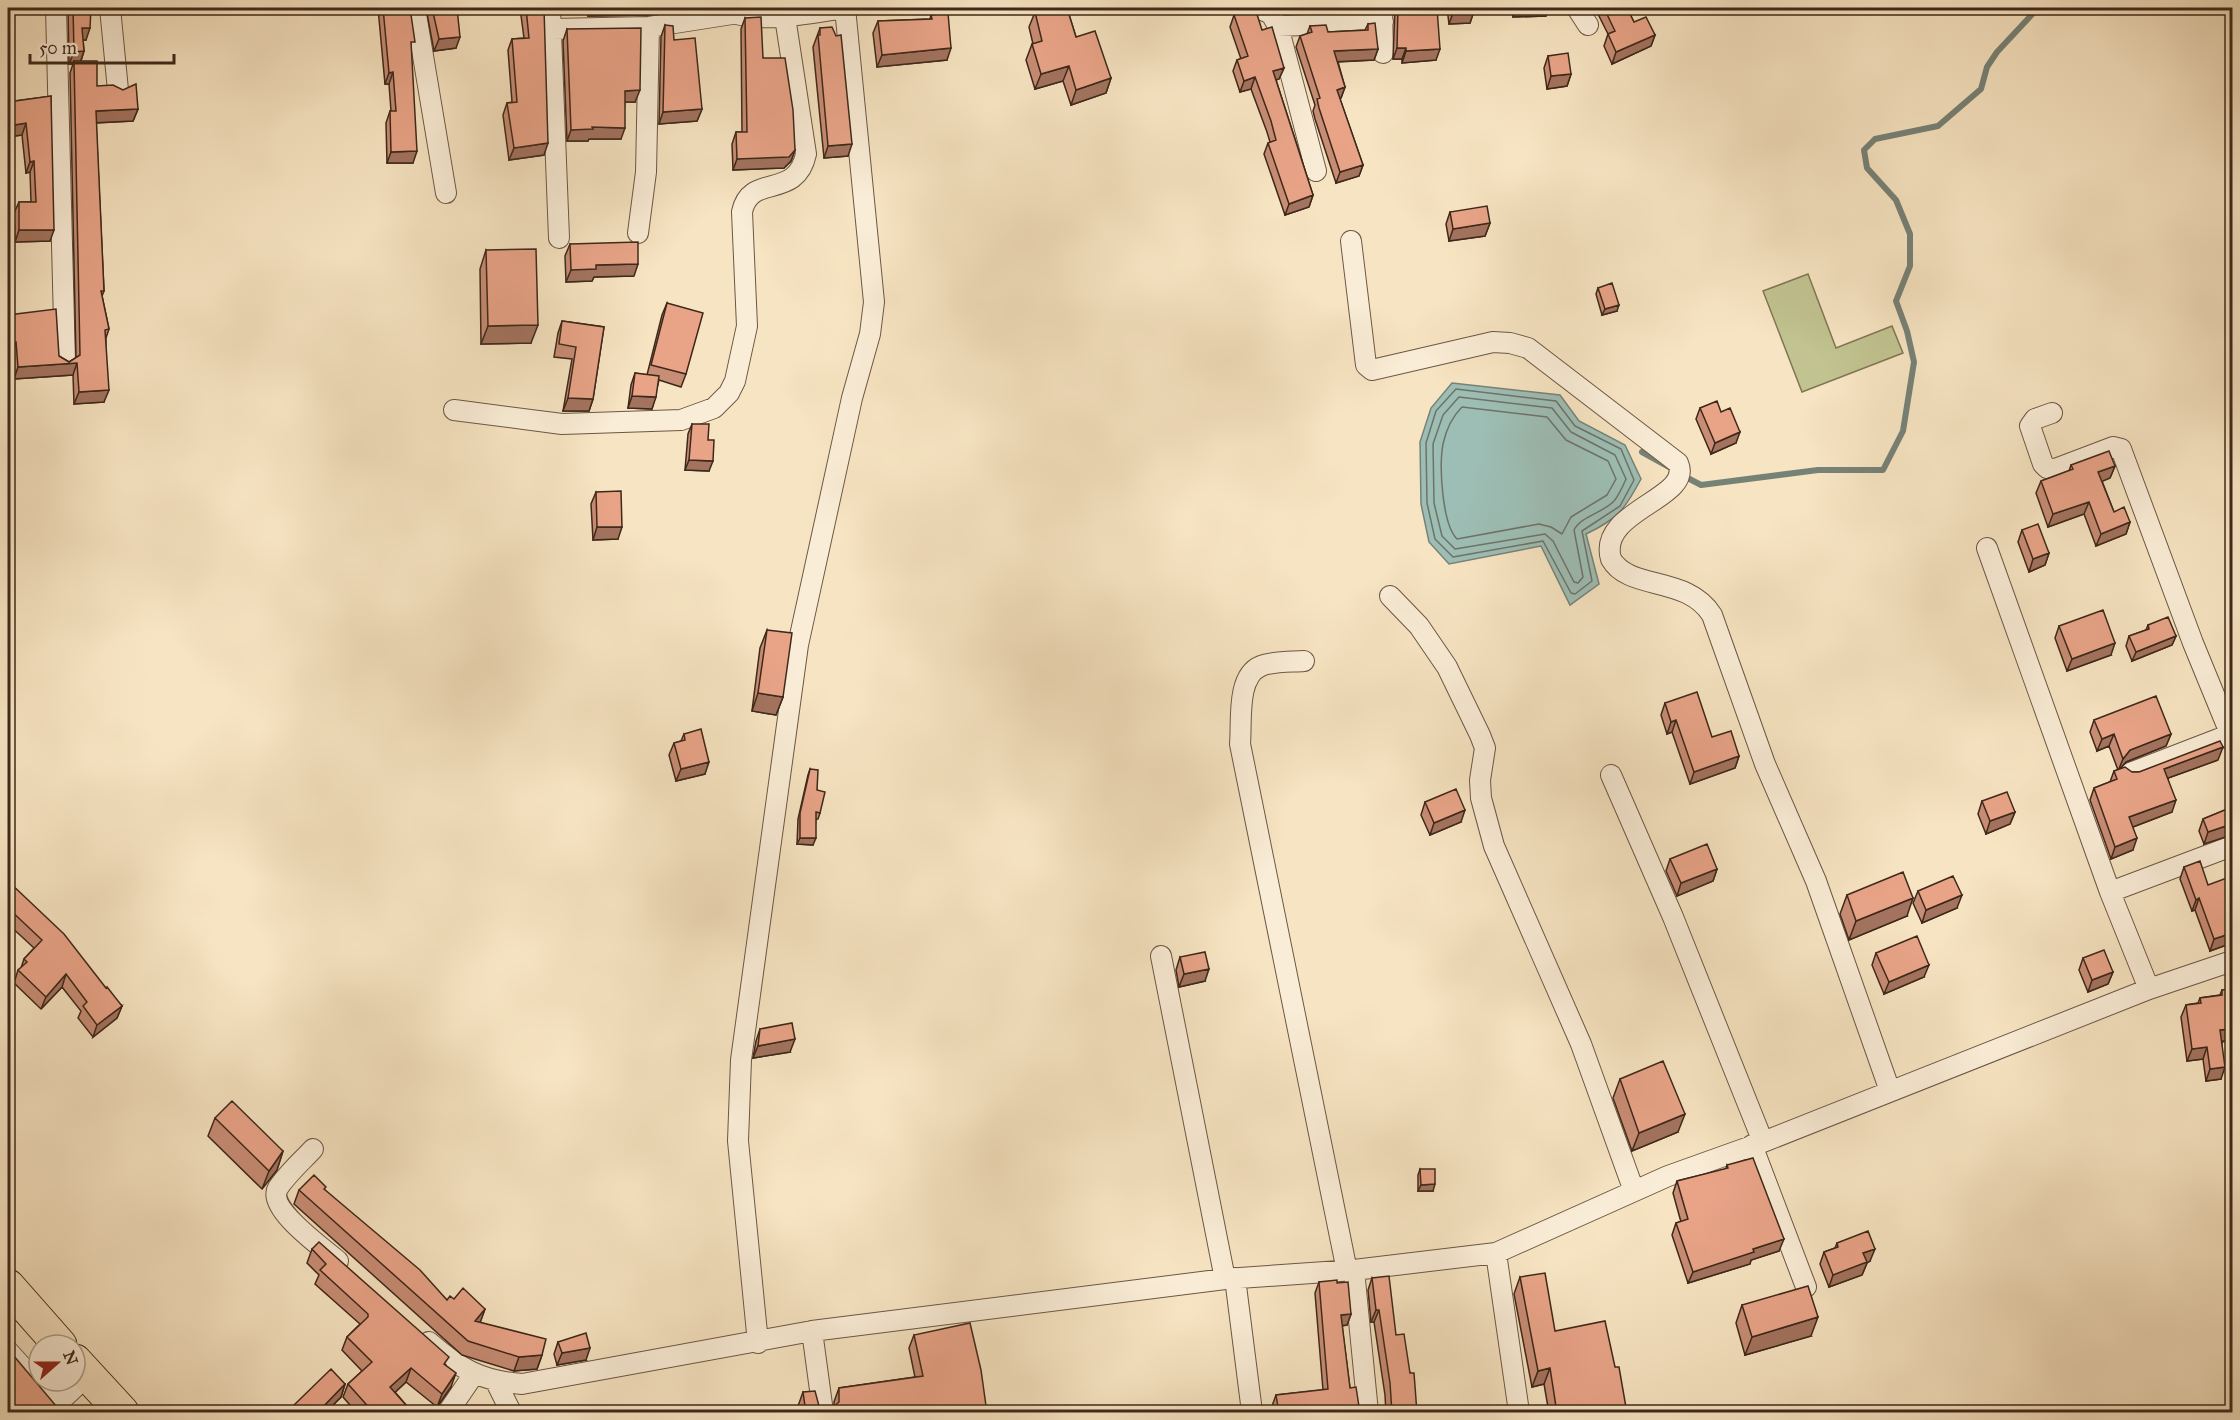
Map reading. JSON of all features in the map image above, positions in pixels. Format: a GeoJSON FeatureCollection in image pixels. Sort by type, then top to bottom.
{"type":"FeatureCollection","features":[{"type":"Feature","properties":{"kind":"highway"},"geometry":{"type":"LineString","coordinates":[[8,1286],[49,1333]]}},
{"type":"Feature","properties":{"kind":"highway"},"geometry":{"type":"LineString","coordinates":[[87,1375],[122,1413]]}},
{"type":"Feature","properties":{"kind":"street"},"geometry":{"type":"LineString","coordinates":[[56,8],[65,362]]}},
{"type":"Feature","properties":{"kind":"street"},"geometry":{"type":"LineString","coordinates":[[110,8],[118,90]]}},
{"type":"Feature","properties":{"kind":"street"},"geometry":{"type":"LineString","coordinates":[[415,8],[446,193]]}},
{"type":"Feature","properties":{"kind":"street"},"geometry":{"type":"LineString","coordinates":[[550,8],[553,28],[559,238]]}},
{"type":"Feature","properties":{"kind":"street"},"geometry":{"type":"LineString","coordinates":[[553,28],[649,27],[727,11],[785,17],[844,8],[874,302],[870,334],[852,398],[798,645],[741,1060],[738,1141],[758,1343]]}},
{"type":"Feature","properties":{"kind":"street"},"geometry":{"type":"LineString","coordinates":[[1258,8],[1271,14],[1278,26],[1317,171]]}},
{"type":"Feature","properties":{"kind":"street"},"geometry":{"type":"LineString","coordinates":[[1577,8],[1588,25]]}},
{"type":"Feature","properties":{"kind":"street"},"geometry":{"type":"LineString","coordinates":[[1278,26],[1383,15],[1383,53]]}},
{"type":"Feature","properties":{"kind":"street"},"geometry":{"type":"LineString","coordinates":[[454,410],[562,424],[681,420],[705,413],[729,393],[735,381],[747,326],[742,212],[744,201],[753,193],[792,178],[803,167],[806,154],[785,17]]}},
{"type":"Feature","properties":{"kind":"street"},"geometry":{"type":"LineString","coordinates":[[638,233],[646,172],[649,27]]}},
{"type":"Feature","properties":{"kind":"street"},"geometry":{"type":"LineString","coordinates":[[1351,241],[1366,365],[1369,369],[1493,342],[1519,345],[1676,461],[1678,475],[1670,489],[1620,524],[1610,543],[1611,559],[1626,573],[1686,591],[1697,597],[1712,615],[1765,764],[1816,881],[1890,1091]]}},
{"type":"Feature","properties":{"kind":"street"},"geometry":{"type":"LineString","coordinates":[[2052,413],[2035,419],[2030,426],[2047,468],[2055,469],[2109,447],[2121,449],[2193,643],[2232,736],[2130,773]]}},
{"type":"Feature","properties":{"kind":"street"},"geometry":{"type":"LineString","coordinates":[[1987,548],[2110,892],[2149,989]]}},
{"type":"Feature","properties":{"kind":"street"},"geometry":{"type":"LineString","coordinates":[[1390,596],[1419,626],[1447,668],[1480,735],[1485,748],[1480,780],[1481,798],[1494,846],[1581,1044],[1634,1191]]}},
{"type":"Feature","properties":{"kind":"street"},"geometry":{"type":"LineString","coordinates":[[1304,661],[1262,665],[1252,671],[1244,685],[1240,744],[1351,1271],[1368,1413]]}},
{"type":"Feature","properties":{"kind":"street"},"geometry":{"type":"LineString","coordinates":[[1611,775],[1673,917],[1757,1144],[1806,1287]]}},
{"type":"Feature","properties":{"kind":"street"},"geometry":{"type":"LineString","coordinates":[[2110,892],[2232,846]]}},
{"type":"Feature","properties":{"kind":"street"},"geometry":{"type":"LineString","coordinates":[[1161,956],[1230,1279],[1252,1413]]}},
{"type":"Feature","properties":{"kind":"street"},"geometry":{"type":"LineString","coordinates":[[412,1326],[456,1365],[496,1382],[522,1384],[663,1357],[758,1343],[812,1331],[1230,1279],[1351,1271],[1496,1253],[1634,1191],[2149,989],[2232,961]]}},
{"type":"Feature","properties":{"kind":"street"},"geometry":{"type":"LineString","coordinates":[[313,1149],[277,1189],[276,1201],[286,1216],[353,1274]]}},
{"type":"Feature","properties":{"kind":"street"},"geometry":{"type":"LineString","coordinates":[[1496,1253],[1519,1413]]}},
{"type":"Feature","properties":{"kind":"street"},"geometry":{"type":"LineString","coordinates":[[812,1331],[823,1413]]}},
{"type":"Feature","properties":{"kind":"street"},"geometry":{"type":"LineString","coordinates":[[8,1352],[60,1409],[68,1393]]}},
{"type":"Feature","properties":{"kind":"street"},"geometry":{"type":"LineString","coordinates":[[448,1413],[474,1374]]}},
{"type":"Feature","properties":{"kind":"street"},"geometry":{"type":"LineString","coordinates":[[496,1382],[511,1413]]}},
{"type":"Feature","properties":{"kind":"green space"},"geometry":{"type":"Polygon","coordinates":[[[1808,274],[1836,348],[1892,326],[1903,353],[1802,392],[1763,291],[1808,274]]]}},
{"type":"Feature","properties":{"kind":"water"},"geometry":{"type":"Polygon","coordinates":[[[1452,383],[1560,395],[1579,421],[1625,445],[1641,479],[1620,512],[1586,534],[1599,584],[1570,605],[1541,546],[1449,564],[1429,542],[1421,504],[1420,442],[1431,408],[1452,383]]]}},
{"type":"Feature","properties":{"kind":"building"},"geometry":{"type":"Polygon","coordinates":[[[73,8],[91,8],[90,28],[82,28],[84,51],[74,52],[73,8]]]}},
{"type":"Feature","properties":{"kind":"building"},"geometry":{"type":"Polygon","coordinates":[[[383,8],[410,8],[415,42],[411,42],[417,151],[391,152],[390,111],[396,111],[393,72],[389,73],[383,8]]]}},
{"type":"Feature","properties":{"kind":"building"},"geometry":{"type":"Polygon","coordinates":[[[432,8],[457,8],[460,37],[439,39],[432,8]]]}},
{"type":"Feature","properties":{"kind":"building"},"geometry":{"type":"Polygon","coordinates":[[[526,8],[544,8],[548,143],[514,148],[507,103],[517,102],[512,39],[529,38],[526,8]]]}},
{"type":"Feature","properties":{"kind":"building"},"geometry":{"type":"Polygon","coordinates":[[[1048,8],[1067,8],[1076,37],[1095,31],[1111,78],[1076,90],[1069,66],[1041,74],[1032,44],[1042,41],[1035,12],[1048,8]]]}},
{"type":"Feature","properties":{"kind":"building"},"geometry":{"type":"Polygon","coordinates":[[[1255,8],[1262,30],[1272,27],[1284,68],[1273,71],[1313,195],[1289,204],[1268,143],[1276,140],[1271,121],[1255,77],[1244,81],[1237,60],[1248,56],[1234,15],[1255,8]]]}},
{"type":"Feature","properties":{"kind":"building"},"geometry":{"type":"Polygon","coordinates":[[[1398,8],[1437,8],[1440,49],[1406,51],[1406,48],[1397,48],[1398,8]]]}},
{"type":"Feature","properties":{"kind":"building"},"geometry":{"type":"Polygon","coordinates":[[[1452,8],[1474,8],[1474,11],[1453,13],[1452,8]]]}},
{"type":"Feature","properties":{"kind":"building"},"geometry":{"type":"Polygon","coordinates":[[[1604,8],[1627,8],[1634,22],[1646,17],[1655,35],[1616,52],[1608,34],[1615,31],[1604,8]]]}},
{"type":"Feature","properties":{"kind":"building"},"geometry":{"type":"Polygon","coordinates":[[[948,13],[951,48],[882,55],[878,21],[932,19],[931,15],[948,13]]]}},
{"type":"Feature","properties":{"kind":"building"},"geometry":{"type":"Polygon","coordinates":[[[761,17],[763,58],[785,58],[793,110],[795,150],[789,157],[737,159],[736,132],[747,132],[745,18],[761,17]]]}},
{"type":"Feature","properties":{"kind":"building"},"geometry":{"type":"Polygon","coordinates":[[[1375,23],[1378,49],[1334,51],[1345,87],[1337,90],[1363,165],[1340,172],[1319,108],[1317,99],[1320,98],[1300,36],[1312,32],[1310,26],[1326,25],[1328,32],[1368,30],[1368,24],[1375,23]]]}},
{"type":"Feature","properties":{"kind":"building"},"geometry":{"type":"Polygon","coordinates":[[[665,25],[673,26],[674,40],[695,38],[702,109],[663,112],[665,25]]]}},
{"type":"Feature","properties":{"kind":"building"},"geometry":{"type":"Polygon","coordinates":[[[832,27],[836,36],[841,35],[852,144],[828,146],[818,35],[820,35],[820,28],[832,27]]]}},
{"type":"Feature","properties":{"kind":"building"},"geometry":{"type":"Polygon","coordinates":[[[641,28],[640,90],[625,91],[625,128],[592,127],[593,129],[571,130],[567,29],[641,28]]]}},
{"type":"Feature","properties":{"kind":"building"},"geometry":{"type":"Polygon","coordinates":[[[1568,53],[1571,74],[1551,76],[1548,56],[1568,53]]]}},
{"type":"Feature","properties":{"kind":"building"},"geometry":{"type":"Polygon","coordinates":[[[74,61],[97,61],[97,86],[113,85],[123,90],[136,84],[138,109],[96,111],[104,291],[101,291],[109,329],[105,330],[109,390],[79,392],[77,363],[18,367],[16,342],[8,344],[8,315],[56,309],[59,356],[69,362],[80,355],[74,61]]]}},
{"type":"Feature","properties":{"kind":"building"},"geometry":{"type":"Polygon","coordinates":[[[51,96],[54,230],[19,230],[19,202],[36,202],[34,161],[30,162],[26,123],[8,126],[8,102],[51,96]]]}},
{"type":"Feature","properties":{"kind":"building"},"geometry":{"type":"Polygon","coordinates":[[[1487,206],[1490,223],[1453,229],[1450,212],[1487,206]]]}},
{"type":"Feature","properties":{"kind":"building"},"geometry":{"type":"Polygon","coordinates":[[[638,242],[638,264],[596,265],[596,269],[571,270],[570,244],[638,242]]]}},
{"type":"Feature","properties":{"kind":"building"},"geometry":{"type":"Polygon","coordinates":[[[536,249],[538,325],[488,326],[486,250],[536,249]]]}},
{"type":"Feature","properties":{"kind":"building"},"geometry":{"type":"Polygon","coordinates":[[[1612,283],[1619,305],[1605,309],[1598,288],[1612,283]]]}},
{"type":"Feature","properties":{"kind":"building"},"geometry":{"type":"Polygon","coordinates":[[[667,303],[703,313],[686,374],[651,365],[667,303]]]}},
{"type":"Feature","properties":{"kind":"building"},"geometry":{"type":"Polygon","coordinates":[[[562,321],[604,327],[593,399],[568,398],[576,347],[559,344],[562,321]]]}},
{"type":"Feature","properties":{"kind":"building"},"geometry":{"type":"Polygon","coordinates":[[[635,373],[659,376],[656,397],[632,396],[635,373]]]}},
{"type":"Feature","properties":{"kind":"building"},"geometry":{"type":"Polygon","coordinates":[[[1717,401],[1721,412],[1730,408],[1740,432],[1715,443],[1700,408],[1717,401]]]}},
{"type":"Feature","properties":{"kind":"building"},"geometry":{"type":"Polygon","coordinates":[[[692,424],[709,424],[708,440],[714,440],[713,461],[689,460],[692,424]]]}},
{"type":"Feature","properties":{"kind":"building"},"geometry":{"type":"Polygon","coordinates":[[[2109,451],[2115,466],[2098,472],[2114,512],[2124,507],[2130,522],[2101,534],[2089,502],[2053,514],[2041,481],[2073,469],[2071,465],[2109,451]]]}},
{"type":"Feature","properties":{"kind":"building"},"geometry":{"type":"Polygon","coordinates":[[[621,491],[622,527],[597,527],[596,492],[621,491]]]}},
{"type":"Feature","properties":{"kind":"building"},"geometry":{"type":"Polygon","coordinates":[[[2038,524],[2049,553],[2033,559],[2022,530],[2038,524]]]}},
{"type":"Feature","properties":{"kind":"building"},"geometry":{"type":"Polygon","coordinates":[[[2103,610],[2115,643],[2072,659],[2059,626],[2103,610]]]}},
{"type":"Feature","properties":{"kind":"building"},"geometry":{"type":"Polygon","coordinates":[[[2168,617],[2176,636],[2136,652],[2129,636],[2149,629],[2148,625],[2168,617]]]}},
{"type":"Feature","properties":{"kind":"building"},"geometry":{"type":"Polygon","coordinates":[[[767,630],[792,633],[783,697],[758,693],[767,630]]]}},
{"type":"Feature","properties":{"kind":"building"},"geometry":{"type":"Polygon","coordinates":[[[1697,692],[1712,737],[1731,731],[1739,756],[1694,772],[1676,720],[1671,722],[1665,703],[1697,692]]]}},
{"type":"Feature","properties":{"kind":"building"},"geometry":{"type":"Polygon","coordinates":[[[2156,696],[2171,734],[2130,750],[2123,759],[2114,734],[2102,739],[2094,720],[2156,696]]]}},
{"type":"Feature","properties":{"kind":"building"},"geometry":{"type":"Polygon","coordinates":[[[701,729],[709,762],[681,769],[674,743],[685,740],[684,734],[701,729]]]}},
{"type":"Feature","properties":{"kind":"building"},"geometry":{"type":"Polygon","coordinates":[[[2220,741],[2223,747],[2164,769],[2176,800],[2129,817],[2137,838],[2115,847],[2094,788],[2117,779],[2114,771],[2125,767],[2132,772],[2139,772],[2220,741]]]}},
{"type":"Feature","properties":{"kind":"building"},"geometry":{"type":"Polygon","coordinates":[[[810,769],[818,770],[817,790],[825,792],[820,813],[816,812],[816,838],[800,838],[800,813],[810,769]]]}},
{"type":"Feature","properties":{"kind":"building"},"geometry":{"type":"Polygon","coordinates":[[[1456,789],[1465,810],[1434,823],[1425,802],[1456,789]]]}},
{"type":"Feature","properties":{"kind":"building"},"geometry":{"type":"Polygon","coordinates":[[[2007,792],[2015,812],[1990,821],[1982,801],[2007,792]]]}},
{"type":"Feature","properties":{"kind":"building"},"geometry":{"type":"Polygon","coordinates":[[[2232,807],[2232,824],[2208,832],[2203,819],[2232,807]]]}},
{"type":"Feature","properties":{"kind":"building"},"geometry":{"type":"Polygon","coordinates":[[[1707,844],[1717,869],[1681,883],[1670,859],[1707,844]]]}},
{"type":"Feature","properties":{"kind":"building"},"geometry":{"type":"Polygon","coordinates":[[[2200,861],[2208,885],[2232,876],[2232,933],[2214,939],[2199,898],[2196,900],[2184,867],[2200,861]]]}},
{"type":"Feature","properties":{"kind":"building"},"geometry":{"type":"Polygon","coordinates":[[[1903,872],[1913,898],[1856,921],[1847,895],[1903,872]]]}},
{"type":"Feature","properties":{"kind":"building"},"geometry":{"type":"Polygon","coordinates":[[[1953,876],[1962,895],[1926,910],[1918,891],[1953,876]]]}},
{"type":"Feature","properties":{"kind":"building"},"geometry":{"type":"Polygon","coordinates":[[[8,881],[64,934],[122,1006],[97,1025],[83,1006],[87,1002],[66,974],[46,997],[18,970],[27,962],[24,959],[42,940],[8,908],[8,881]]]}},
{"type":"Feature","properties":{"kind":"building"},"geometry":{"type":"Polygon","coordinates":[[[1917,936],[1929,965],[1889,982],[1876,953],[1917,936]]]}},
{"type":"Feature","properties":{"kind":"building"},"geometry":{"type":"Polygon","coordinates":[[[2104,950],[2113,972],[2092,980],[2083,958],[2104,950]]]}},
{"type":"Feature","properties":{"kind":"building"},"geometry":{"type":"Polygon","coordinates":[[[1205,952],[1209,969],[1184,974],[1180,957],[1205,952]]]}},
{"type":"Feature","properties":{"kind":"building"},"geometry":{"type":"Polygon","coordinates":[[[2232,989],[2232,1029],[2220,1030],[2225,1067],[2210,1069],[2207,1047],[2192,1049],[2186,1005],[2201,1003],[2200,998],[2222,995],[2222,990],[2232,989]]]}},
{"type":"Feature","properties":{"kind":"building"},"geometry":{"type":"Polygon","coordinates":[[[792,1023],[795,1039],[758,1046],[760,1029],[792,1023]]]}},
{"type":"Feature","properties":{"kind":"building"},"geometry":{"type":"Polygon","coordinates":[[[1663,1061],[1685,1114],[1639,1133],[1620,1079],[1663,1061]]]}},
{"type":"Feature","properties":{"kind":"building"},"geometry":{"type":"Polygon","coordinates":[[[232,1101],[283,1151],[269,1171],[215,1118],[232,1101]]]}},
{"type":"Feature","properties":{"kind":"building"},"geometry":{"type":"Polygon","coordinates":[[[1753,1158],[1784,1239],[1753,1249],[1754,1252],[1693,1272],[1676,1223],[1688,1219],[1677,1181],[1728,1168],[1727,1165],[1753,1158]]]}},
{"type":"Feature","properties":{"kind":"building"},"geometry":{"type":"Polygon","coordinates":[[[1420,1169],[1435,1169],[1435,1184],[1421,1185],[1420,1169]]]}},
{"type":"Feature","properties":{"kind":"building"},"geometry":{"type":"Polygon","coordinates":[[[314,1175],[326,1187],[324,1189],[420,1270],[447,1300],[450,1296],[454,1299],[463,1288],[485,1309],[475,1321],[546,1339],[542,1355],[519,1357],[468,1341],[299,1190],[314,1175]]]}},
{"type":"Feature","properties":{"kind":"building"},"geometry":{"type":"Polygon","coordinates":[[[1868,1231],[1875,1249],[1863,1253],[1867,1262],[1833,1275],[1824,1252],[1838,1247],[1837,1243],[1868,1231]]]}},
{"type":"Feature","properties":{"kind":"building"},"geometry":{"type":"Polygon","coordinates":[[[319,1242],[449,1357],[444,1364],[456,1373],[442,1394],[411,1368],[390,1387],[413,1413],[374,1413],[348,1384],[372,1362],[347,1337],[368,1317],[368,1314],[320,1270],[326,1264],[312,1249],[319,1242]]]}},
{"type":"Feature","properties":{"kind":"building"},"geometry":{"type":"Polygon","coordinates":[[[1545,1273],[1555,1331],[1605,1321],[1615,1367],[1619,1367],[1627,1413],[1557,1413],[1550,1368],[1538,1371],[1520,1277],[1545,1273]]]}},
{"type":"Feature","properties":{"kind":"building"},"geometry":{"type":"Polygon","coordinates":[[[1389,1276],[1396,1335],[1404,1334],[1410,1373],[1414,1373],[1417,1413],[1392,1413],[1390,1383],[1372,1278],[1389,1276]]]}},
{"type":"Feature","properties":{"kind":"building"},"geometry":{"type":"Polygon","coordinates":[[[1337,1280],[1337,1283],[1348,1282],[1351,1314],[1341,1315],[1350,1388],[1356,1387],[1360,1413],[1279,1413],[1276,1395],[1328,1389],[1319,1282],[1337,1280]]]}},
{"type":"Feature","properties":{"kind":"building"},"geometry":{"type":"Polygon","coordinates":[[[1808,1286],[1818,1317],[1752,1337],[1742,1305],[1808,1286]]]}},
{"type":"Feature","properties":{"kind":"building"},"geometry":{"type":"Polygon","coordinates":[[[970,1323],[981,1370],[987,1413],[806,1413],[803,1392],[815,1391],[819,1406],[830,1410],[839,1402],[839,1388],[923,1376],[914,1335],[970,1323]]]}},
{"type":"Feature","properties":{"kind":"building"},"geometry":{"type":"Polygon","coordinates":[[[586,1333],[590,1348],[562,1353],[558,1342],[586,1333]]]}},
{"type":"Feature","properties":{"kind":"building"},"geometry":{"type":"Polygon","coordinates":[[[8,1349],[27,1372],[27,1393],[45,1393],[62,1413],[8,1413],[8,1349]]]}},
{"type":"Feature","properties":{"kind":"building"},"geometry":{"type":"Polygon","coordinates":[[[331,1369],[345,1384],[317,1413],[299,1413],[293,1406],[331,1369]]]}},
{"type":"Feature","properties":{"kind":"building"},"geometry":{"type":"Polygon","coordinates":[[[460,1408],[465,1413],[449,1413],[451,1410],[460,1408]]]}},
{"type":"Feature","properties":{"kind":"waterway"},"geometry":{"type":"LineString","coordinates":[[1682,475],[1701,485],[1818,470],[1883,470],[1903,431],[1914,362],[1907,331],[1896,301],[1910,266],[1910,234],[1896,200],[1867,168],[1864,150],[1875,139],[1938,126],[1981,89],[1987,67],[1997,52],[2038,8]]}},
{"type":"Feature","properties":{"kind":"waterway"},"geometry":{"type":"LineString","coordinates":[[1642,452],[1671,468]]}}]}
